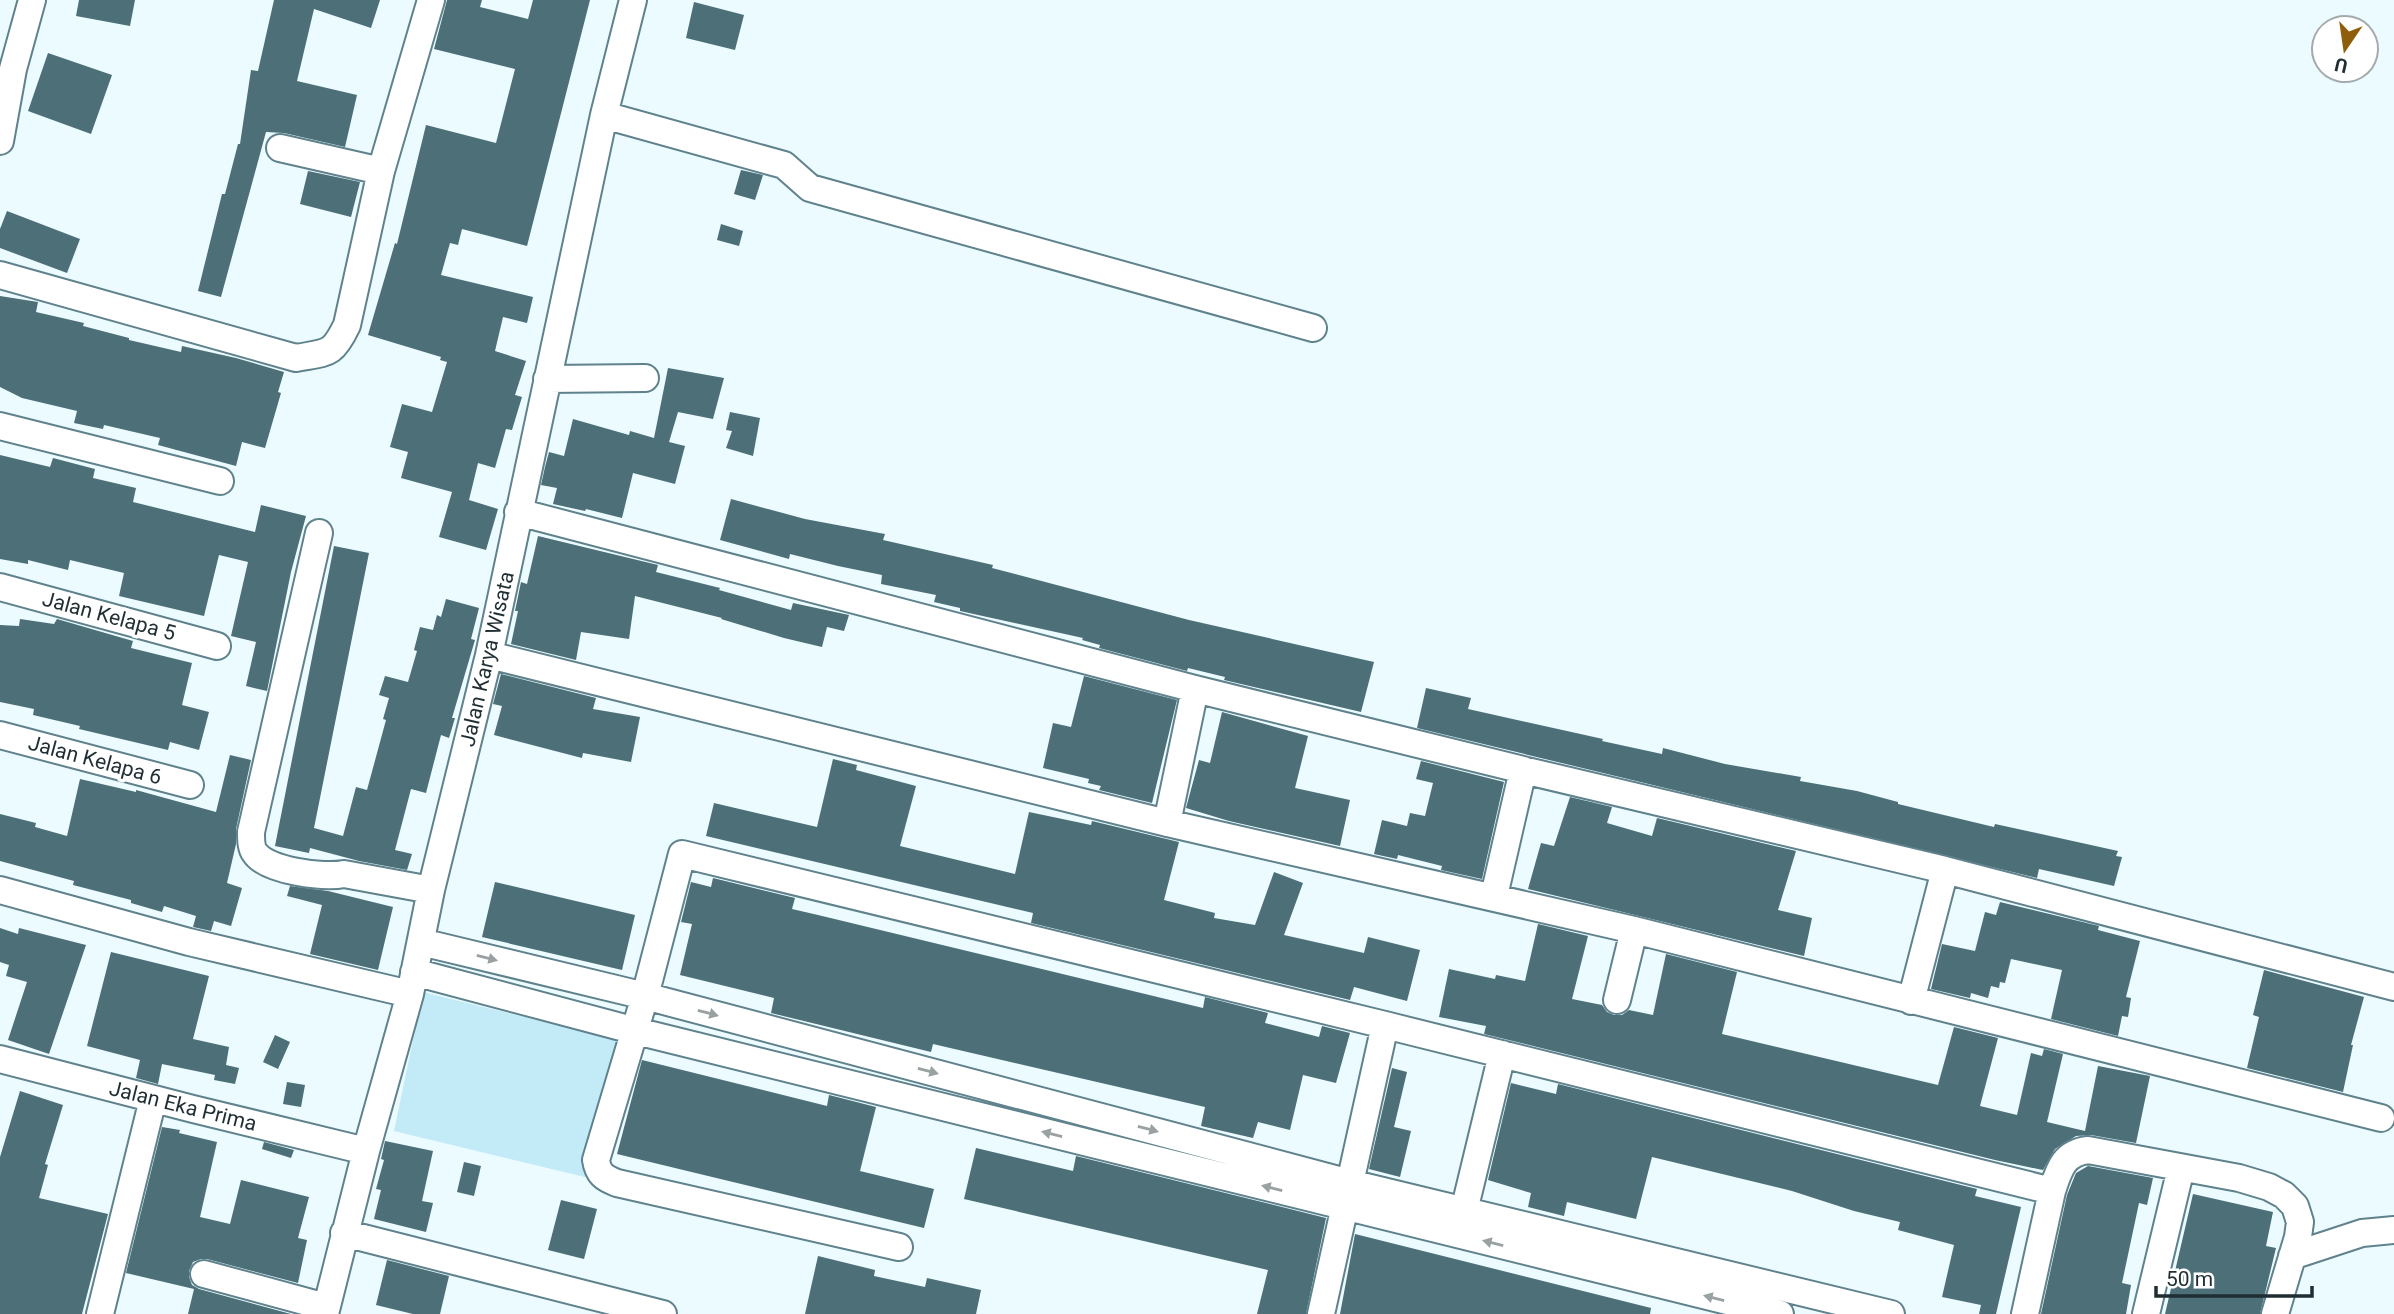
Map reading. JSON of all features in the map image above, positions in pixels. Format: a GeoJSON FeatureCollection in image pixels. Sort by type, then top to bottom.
{"type":"FeatureCollection","features":[{"type":"Feature","properties":{"kind":"street"},"geometry":{"type":"LineString","coordinates":[[0,141],[13,69],[32,0]]}},
{"type":"Feature","properties":{"kind":"street"},"geometry":{"type":"LineString","coordinates":[[0,275],[296,358],[330,352],[347,325],[381,172],[431,0]]}},
{"type":"Feature","properties":{"kind":"street","name":"Jalan Karya Wisata"},"geometry":{"type":"LineString","coordinates":[[325,1310],[412,983],[430,895],[489,655],[604,115],[633,0]]}},
{"type":"Feature","properties":{"kind":"street"},"geometry":{"type":"LineString","coordinates":[[604,115],[784,165],[810,188],[1313,328]]}},
{"type":"Feature","properties":{"kind":"street"},"geometry":{"type":"LineString","coordinates":[[280,148],[381,172]]}},
{"type":"Feature","properties":{"kind":"street"},"geometry":{"type":"LineString","coordinates":[[547,379],[645,377]]}},
{"type":"Feature","properties":{"kind":"street"},"geometry":{"type":"LineString","coordinates":[[0,426],[220,481]]}},
{"type":"Feature","properties":{"kind":"street"},"geometry":{"type":"LineString","coordinates":[[518,512],[1195,689],[1945,870],[2394,987]]}},
{"type":"Feature","properties":{"kind":"street"},"geometry":{"type":"LineString","coordinates":[[319,533],[251,832],[253,851],[262,861],[278,867],[332,876],[344,874],[430,895]]}},
{"type":"Feature","properties":{"kind":"street","name":"Jalan Kelapa 5"},"geometry":{"type":"LineString","coordinates":[[0,586],[217,646]]}},
{"type":"Feature","properties":{"kind":"street"},"geometry":{"type":"LineString","coordinates":[[489,655],[1167,823],[1634,930],[2381,1118]]}},
{"type":"Feature","properties":{"kind":"street"},"geometry":{"type":"LineString","coordinates":[[1167,823],[1195,689]]}},
{"type":"Feature","properties":{"kind":"street","name":"Jalan Kelapa 6"},"geometry":{"type":"LineString","coordinates":[[0,735],[190,785]]}},
{"type":"Feature","properties":{"kind":"street"},"geometry":{"type":"LineString","coordinates":[[1494,896],[1523,770]]}},
{"type":"Feature","properties":{"kind":"street"},"geometry":{"type":"LineString","coordinates":[[900,1247],[617,1183],[604,1178],[598,1171],[596,1160],[636,1031],[682,854],[2052,1191]]}},
{"type":"Feature","properties":{"kind":"street"},"geometry":{"type":"LineString","coordinates":[[1911,1001],[1945,870]]}},
{"type":"Feature","properties":{"kind":"street"},"geometry":{"type":"LineString","coordinates":[[0,890],[188,942],[412,983],[636,1031],[1348,1195],[1464,1211],[1856,1311],[1891,1314]]}},
{"type":"Feature","properties":{"kind":"street"},"geometry":{"type":"LineString","coordinates":[[1617,1000],[1634,930]]}},
{"type":"Feature","properties":{"kind":"street"},"geometry":{"type":"LineString","coordinates":[[421,942],[645,996],[1780,1314]]}},
{"type":"Feature","properties":{"kind":"street"},"geometry":{"type":"LineString","coordinates":[[1321,1314],[1385,1025]]}},
{"type":"Feature","properties":{"kind":"street"},"geometry":{"type":"LineString","coordinates":[[1464,1211],[1502,1054]]}},
{"type":"Feature","properties":{"kind":"street","name":"Jalan Eka Prima"},"geometry":{"type":"LineString","coordinates":[[1,1063],[366,1151]]}},
{"type":"Feature","properties":{"kind":"street"},"geometry":{"type":"LineString","coordinates":[[100,1314],[153,1099]]}},
{"type":"Feature","properties":{"kind":"street"},"geometry":{"type":"LineString","coordinates":[[2025,1314],[2052,1191],[2066,1158],[2076,1151],[2104,1152],[2239,1178],[2269,1187],[2284,1195],[2295,1206],[2300,1222],[2275,1314]]}},
{"type":"Feature","properties":{"kind":"street"},"geometry":{"type":"LineString","coordinates":[[2146,1314],[2181,1168]]}},
{"type":"Feature","properties":{"kind":"street"},"geometry":{"type":"LineString","coordinates":[[2292,1256],[2362,1233],[2394,1230]]}},
{"type":"Feature","properties":{"kind":"street"},"geometry":{"type":"LineString","coordinates":[[344,1233],[661,1314]]}},
{"type":"Feature","properties":{"kind":"street"},"geometry":{"type":"LineString","coordinates":[[204,1274],[325,1310]]}},
{"type":"Feature","properties":{"kind":"shaded area"},"geometry":{"type":"Polygon","coordinates":[[[423,992],[618,1040],[589,1178],[394,1131],[423,992]]]}},
{"type":"Feature","properties":{"kind":"building"},"geometry":{"type":"Polygon","coordinates":[[[79,0],[135,0],[130,26],[76,16],[79,0]]]}},
{"type":"Feature","properties":{"kind":"building"},"geometry":{"type":"Polygon","coordinates":[[[274,0],[380,0],[371,28],[314,9],[297,81],[357,95],[345,147],[284,133],[266,132],[221,297],[198,291],[222,194],[225,194],[240,144],[251,70],[258,71],[274,0]]]}},
{"type":"Feature","properties":{"kind":"building"},"geometry":{"type":"Polygon","coordinates":[[[447,0],[482,0],[480,7],[528,19],[533,0],[590,0],[527,246],[462,229],[458,245],[450,243],[441,275],[533,297],[527,323],[503,317],[495,351],[526,361],[515,395],[522,397],[512,430],[506,429],[495,468],[478,463],[469,500],[498,509],[486,550],[439,537],[452,492],[401,478],[408,452],[390,447],[402,404],[432,412],[447,362],[440,360],[441,357],[368,335],[395,243],[397,244],[426,125],[496,143],[515,69],[434,49],[447,0]]]}},
{"type":"Feature","properties":{"kind":"building"},"geometry":{"type":"Polygon","coordinates":[[[694,2],[744,15],[735,50],[686,38],[694,2]]]}},
{"type":"Feature","properties":{"kind":"building"},"geometry":{"type":"Polygon","coordinates":[[[48,53],[112,75],[91,134],[28,111],[48,53]]]}},
{"type":"Feature","properties":{"kind":"building"},"geometry":{"type":"Polygon","coordinates":[[[741,170],[763,175],[755,200],[734,194],[741,170]]]}},
{"type":"Feature","properties":{"kind":"building"},"geometry":{"type":"Polygon","coordinates":[[[308,171],[360,182],[351,217],[300,204],[308,171]]]}},
{"type":"Feature","properties":{"kind":"building"},"geometry":{"type":"Polygon","coordinates":[[[7,211],[80,239],[67,273],[0,248],[0,229],[7,211]]]}},
{"type":"Feature","properties":{"kind":"building"},"geometry":{"type":"Polygon","coordinates":[[[721,224],[743,231],[739,246],[717,240],[721,224]]]}},
{"type":"Feature","properties":{"kind":"building"},"geometry":{"type":"Polygon","coordinates":[[[0,296],[38,302],[36,312],[84,323],[83,326],[129,340],[181,352],[182,346],[284,372],[278,392],[281,393],[265,448],[242,442],[236,466],[158,445],[160,438],[104,425],[103,429],[74,423],[77,411],[22,398],[0,387],[0,296]]]}},
{"type":"Feature","properties":{"kind":"building"},"geometry":{"type":"Polygon","coordinates":[[[668,368],[724,378],[713,419],[678,412],[669,442],[685,446],[675,484],[633,473],[622,518],[553,504],[557,488],[541,485],[545,467],[549,452],[564,456],[573,419],[629,435],[630,431],[654,438],[668,368]]]}},
{"type":"Feature","properties":{"kind":"building"},"geometry":{"type":"Polygon","coordinates":[[[730,412],[760,418],[753,456],[726,448],[732,431],[726,430],[730,412]]]}},
{"type":"Feature","properties":{"kind":"building"},"geometry":{"type":"Polygon","coordinates":[[[0,455],[50,467],[53,458],[95,469],[93,478],[136,488],[133,502],[255,532],[261,505],[306,516],[291,572],[267,691],[246,686],[256,642],[231,636],[248,562],[219,555],[204,616],[119,596],[124,573],[70,560],[68,570],[28,560],[28,564],[0,559],[0,455]]]}},
{"type":"Feature","properties":{"kind":"building"},"geometry":{"type":"Polygon","coordinates":[[[731,499],[805,519],[885,534],[883,540],[993,565],[992,568],[1189,620],[1374,662],[1361,712],[1099,648],[1100,645],[1082,640],[1083,638],[960,611],[960,608],[934,602],[936,595],[881,584],[882,575],[790,554],[789,559],[720,540],[731,499]]]}},
{"type":"Feature","properties":{"kind":"building"},"geometry":{"type":"Polygon","coordinates":[[[538,536],[658,565],[656,572],[791,610],[793,603],[849,615],[844,631],[827,627],[822,647],[635,596],[629,639],[581,632],[576,660],[511,644],[521,582],[527,584],[538,536]]]}},
{"type":"Feature","properties":{"kind":"building"},"geometry":{"type":"Polygon","coordinates":[[[334,546],[369,553],[314,828],[343,836],[356,787],[367,790],[386,720],[383,719],[389,698],[379,695],[385,676],[408,682],[417,651],[414,650],[420,627],[433,630],[437,615],[441,617],[446,599],[479,608],[471,639],[475,640],[452,718],[455,718],[449,738],[441,735],[426,793],[411,789],[395,850],[412,854],[407,870],[310,848],[309,853],[275,846],[334,546]]]}},
{"type":"Feature","properties":{"kind":"building"},"geometry":{"type":"Polygon","coordinates":[[[20,619],[54,624],[57,619],[133,641],[131,648],[192,663],[182,705],[209,712],[199,750],[170,742],[168,750],[79,729],[80,726],[33,715],[34,709],[0,702],[0,625],[19,626],[20,619]]]}},
{"type":"Feature","properties":{"kind":"building"},"geometry":{"type":"Polygon","coordinates":[[[501,674],[596,698],[593,709],[640,717],[631,762],[583,753],[582,758],[494,735],[502,706],[493,704],[501,674]]]}},
{"type":"Feature","properties":{"kind":"building"},"geometry":{"type":"Polygon","coordinates":[[[1084,676],[1177,700],[1152,803],[1099,790],[1101,786],[1088,783],[1089,779],[1043,768],[1053,723],[1071,727],[1084,676]]]}},
{"type":"Feature","properties":{"kind":"building"},"geometry":{"type":"Polygon","coordinates":[[[1426,688],[1471,698],[1468,709],[1662,754],[1663,748],[1725,764],[1801,777],[1800,781],[1857,791],[1898,804],[1994,827],[1995,824],[2118,851],[2116,856],[2122,857],[2114,886],[2039,869],[2037,878],[1417,728],[1426,688]]]}},
{"type":"Feature","properties":{"kind":"building"},"geometry":{"type":"Polygon","coordinates":[[[1222,712],[1308,736],[1295,788],[1350,800],[1340,846],[1229,821],[1186,808],[1199,760],[1210,763],[1222,712]]]}},
{"type":"Feature","properties":{"kind":"building"},"geometry":{"type":"Polygon","coordinates":[[[230,755],[251,760],[227,883],[242,888],[231,926],[214,921],[211,931],[193,927],[196,916],[164,906],[162,912],[131,903],[131,900],[73,885],[74,881],[0,861],[0,814],[36,823],[35,827],[67,836],[80,779],[136,790],[216,812],[230,755]]]}},
{"type":"Feature","properties":{"kind":"building"},"geometry":{"type":"Polygon","coordinates":[[[833,759],[857,765],[856,770],[916,786],[900,846],[1015,874],[1029,812],[1091,825],[1092,821],[1179,842],[1164,900],[1215,913],[1214,918],[1255,925],[1274,872],[1303,883],[1284,935],[1364,953],[1368,937],[1420,950],[1407,1001],[1354,987],[1350,1000],[1031,923],[1033,913],[706,836],[714,803],[817,827],[833,759]]]}},
{"type":"Feature","properties":{"kind":"building"},"geometry":{"type":"Polygon","coordinates":[[[1421,761],[1504,782],[1482,879],[1441,870],[1442,866],[1398,855],[1397,859],[1374,854],[1382,820],[1407,826],[1410,813],[1425,816],[1433,783],[1416,779],[1421,761]]]}},
{"type":"Feature","properties":{"kind":"building"},"geometry":{"type":"Polygon","coordinates":[[[1570,797],[1612,807],[1607,823],[1652,836],[1657,818],[1796,851],[1778,910],[1812,918],[1804,956],[1528,889],[1541,843],[1554,846],[1570,797]]]}},
{"type":"Feature","properties":{"kind":"building"},"geometry":{"type":"Polygon","coordinates":[[[713,878],[795,898],[792,909],[1203,1008],[1205,997],[1268,1013],[1265,1023],[1319,1037],[1322,1026],[1350,1033],[1336,1083],[1303,1075],[1290,1130],[1258,1122],[1253,1138],[1201,1126],[1205,1107],[933,1044],[931,1052],[771,1013],[774,998],[680,975],[692,924],[681,922],[691,882],[711,887],[713,878]]]}},
{"type":"Feature","properties":{"kind":"building"},"geometry":{"type":"Polygon","coordinates":[[[495,882],[635,915],[622,970],[482,937],[495,882]]]}},
{"type":"Feature","properties":{"kind":"building"},"geometry":{"type":"Polygon","coordinates":[[[290,886],[328,891],[393,907],[378,970],[310,954],[322,905],[287,896],[290,886]]]}},
{"type":"Feature","properties":{"kind":"building"},"geometry":{"type":"Polygon","coordinates":[[[2000,902],[2099,926],[2098,930],[2140,941],[2126,997],[2131,998],[2128,1017],[2122,1016],[2118,1036],[2051,1019],[2062,970],[2011,959],[2005,983],[2000,982],[1999,988],[1991,986],[1988,998],[1971,993],[1970,998],[1931,989],[1942,944],[1975,951],[1985,912],[1996,915],[2000,902]]]}},
{"type":"Feature","properties":{"kind":"building"},"geometry":{"type":"Polygon","coordinates":[[[1538,924],[1588,936],[1572,999],[1602,1005],[1607,1012],[1614,1015],[1622,1015],[1629,1010],[1653,1015],[1666,954],[1737,972],[1722,1034],[1938,1085],[1954,1027],[1998,1038],[1980,1106],[2017,1115],[2031,1053],[2042,1056],[2044,1049],[2063,1054],[2047,1122],[2085,1131],[2098,1066],[2150,1076],[2136,1143],[2091,1135],[2076,1136],[2055,1149],[2043,1170],[1484,1034],[1486,1026],[1439,1017],[1449,969],[1495,979],[1496,975],[1525,981],[1538,924]]]}},
{"type":"Feature","properties":{"kind":"building"},"geometry":{"type":"Polygon","coordinates":[[[0,928],[18,934],[19,928],[86,945],[49,1054],[8,1040],[27,982],[6,976],[9,965],[0,962],[0,928]]]}},
{"type":"Feature","properties":{"kind":"building"},"geometry":{"type":"Polygon","coordinates":[[[111,952],[209,976],[193,1039],[229,1047],[226,1065],[239,1068],[235,1084],[214,1080],[215,1075],[162,1064],[158,1084],[136,1078],[140,1060],[87,1046],[111,952]]]}},
{"type":"Feature","properties":{"kind":"building"},"geometry":{"type":"Polygon","coordinates":[[[2264,970],[2364,997],[2351,1045],[2343,1092],[2247,1068],[2259,1017],[2253,1015],[2264,970]]]}},
{"type":"Feature","properties":{"kind":"building"},"geometry":{"type":"Polygon","coordinates":[[[275,1035],[290,1042],[278,1069],[263,1062],[275,1035]]]}},
{"type":"Feature","properties":{"kind":"building"},"geometry":{"type":"Polygon","coordinates":[[[642,1060],[827,1106],[829,1095],[876,1107],[860,1171],[934,1189],[924,1228],[617,1154],[642,1060]]]}},
{"type":"Feature","properties":{"kind":"building"},"geometry":{"type":"Polygon","coordinates":[[[1392,1068],[1407,1072],[1394,1127],[1411,1131],[1400,1177],[1369,1169],[1392,1068]]]}},
{"type":"Feature","properties":{"kind":"building"},"geometry":{"type":"Polygon","coordinates":[[[287,1082],[305,1085],[301,1107],[283,1104],[287,1082]]]}},
{"type":"Feature","properties":{"kind":"building"},"geometry":{"type":"Polygon","coordinates":[[[1511,1083],[1556,1094],[1558,1084],[1977,1189],[1975,1196],[2021,1207],[1996,1314],[1979,1314],[1981,1305],[1942,1297],[1954,1245],[1898,1230],[1900,1222],[1854,1211],[1792,1191],[1652,1157],[1636,1219],[1567,1202],[1564,1216],[1528,1207],[1531,1193],[1488,1180],[1511,1083]]]}},
{"type":"Feature","properties":{"kind":"building"},"geometry":{"type":"Polygon","coordinates":[[[20,1091],[63,1105],[45,1164],[48,1165],[39,1198],[108,1214],[82,1314],[0,1314],[0,1157],[20,1091]]]}},
{"type":"Feature","properties":{"kind":"building"},"geometry":{"type":"Polygon","coordinates":[[[162,1127],[217,1142],[200,1217],[230,1224],[241,1180],[309,1197],[298,1238],[307,1240],[298,1283],[207,1259],[193,1262],[189,1271],[192,1285],[199,1289],[291,1314],[188,1314],[194,1289],[126,1273],[162,1127]]]}},
{"type":"Feature","properties":{"kind":"building"},"geometry":{"type":"Polygon","coordinates":[[[385,1141],[433,1151],[422,1201],[433,1203],[426,1232],[374,1219],[381,1190],[376,1189],[384,1160],[381,1159],[385,1141]]]}},
{"type":"Feature","properties":{"kind":"building"},"geometry":{"type":"Polygon","coordinates":[[[264,1142],[294,1150],[291,1158],[262,1149],[264,1142]]]}},
{"type":"Feature","properties":{"kind":"building"},"geometry":{"type":"Polygon","coordinates":[[[976,1148],[1073,1171],[1076,1156],[1326,1218],[1306,1314],[1257,1314],[1268,1270],[964,1199],[976,1148]]]}},
{"type":"Feature","properties":{"kind":"building"},"geometry":{"type":"Polygon","coordinates":[[[464,1162],[481,1166],[474,1196],[457,1192],[464,1162]]]}},
{"type":"Feature","properties":{"kind":"building"},"geometry":{"type":"Polygon","coordinates":[[[2088,1166],[2153,1178],[2147,1205],[2139,1203],[2122,1283],[2131,1285],[2126,1314],[2041,1314],[2067,1195],[2076,1173],[2088,1166]]]}},
{"type":"Feature","properties":{"kind":"building"},"geometry":{"type":"Polygon","coordinates":[[[2193,1194],[2273,1212],[2266,1246],[2276,1248],[2260,1314],[2165,1314],[2193,1194]]]}},
{"type":"Feature","properties":{"kind":"building"},"geometry":{"type":"Polygon","coordinates":[[[561,1200],[597,1209],[584,1259],[548,1250],[561,1200]]]}},
{"type":"Feature","properties":{"kind":"building"},"geometry":{"type":"Polygon","coordinates":[[[1355,1234],[1651,1308],[1650,1314],[1340,1314],[1355,1234]]]}},
{"type":"Feature","properties":{"kind":"building"},"geometry":{"type":"Polygon","coordinates":[[[818,1256],[875,1270],[874,1276],[925,1287],[927,1278],[981,1290],[976,1314],[805,1314],[818,1256]]]}},
{"type":"Feature","properties":{"kind":"building"},"geometry":{"type":"Polygon","coordinates":[[[387,1260],[449,1276],[440,1314],[413,1314],[376,1305],[387,1260]]]}}]}
